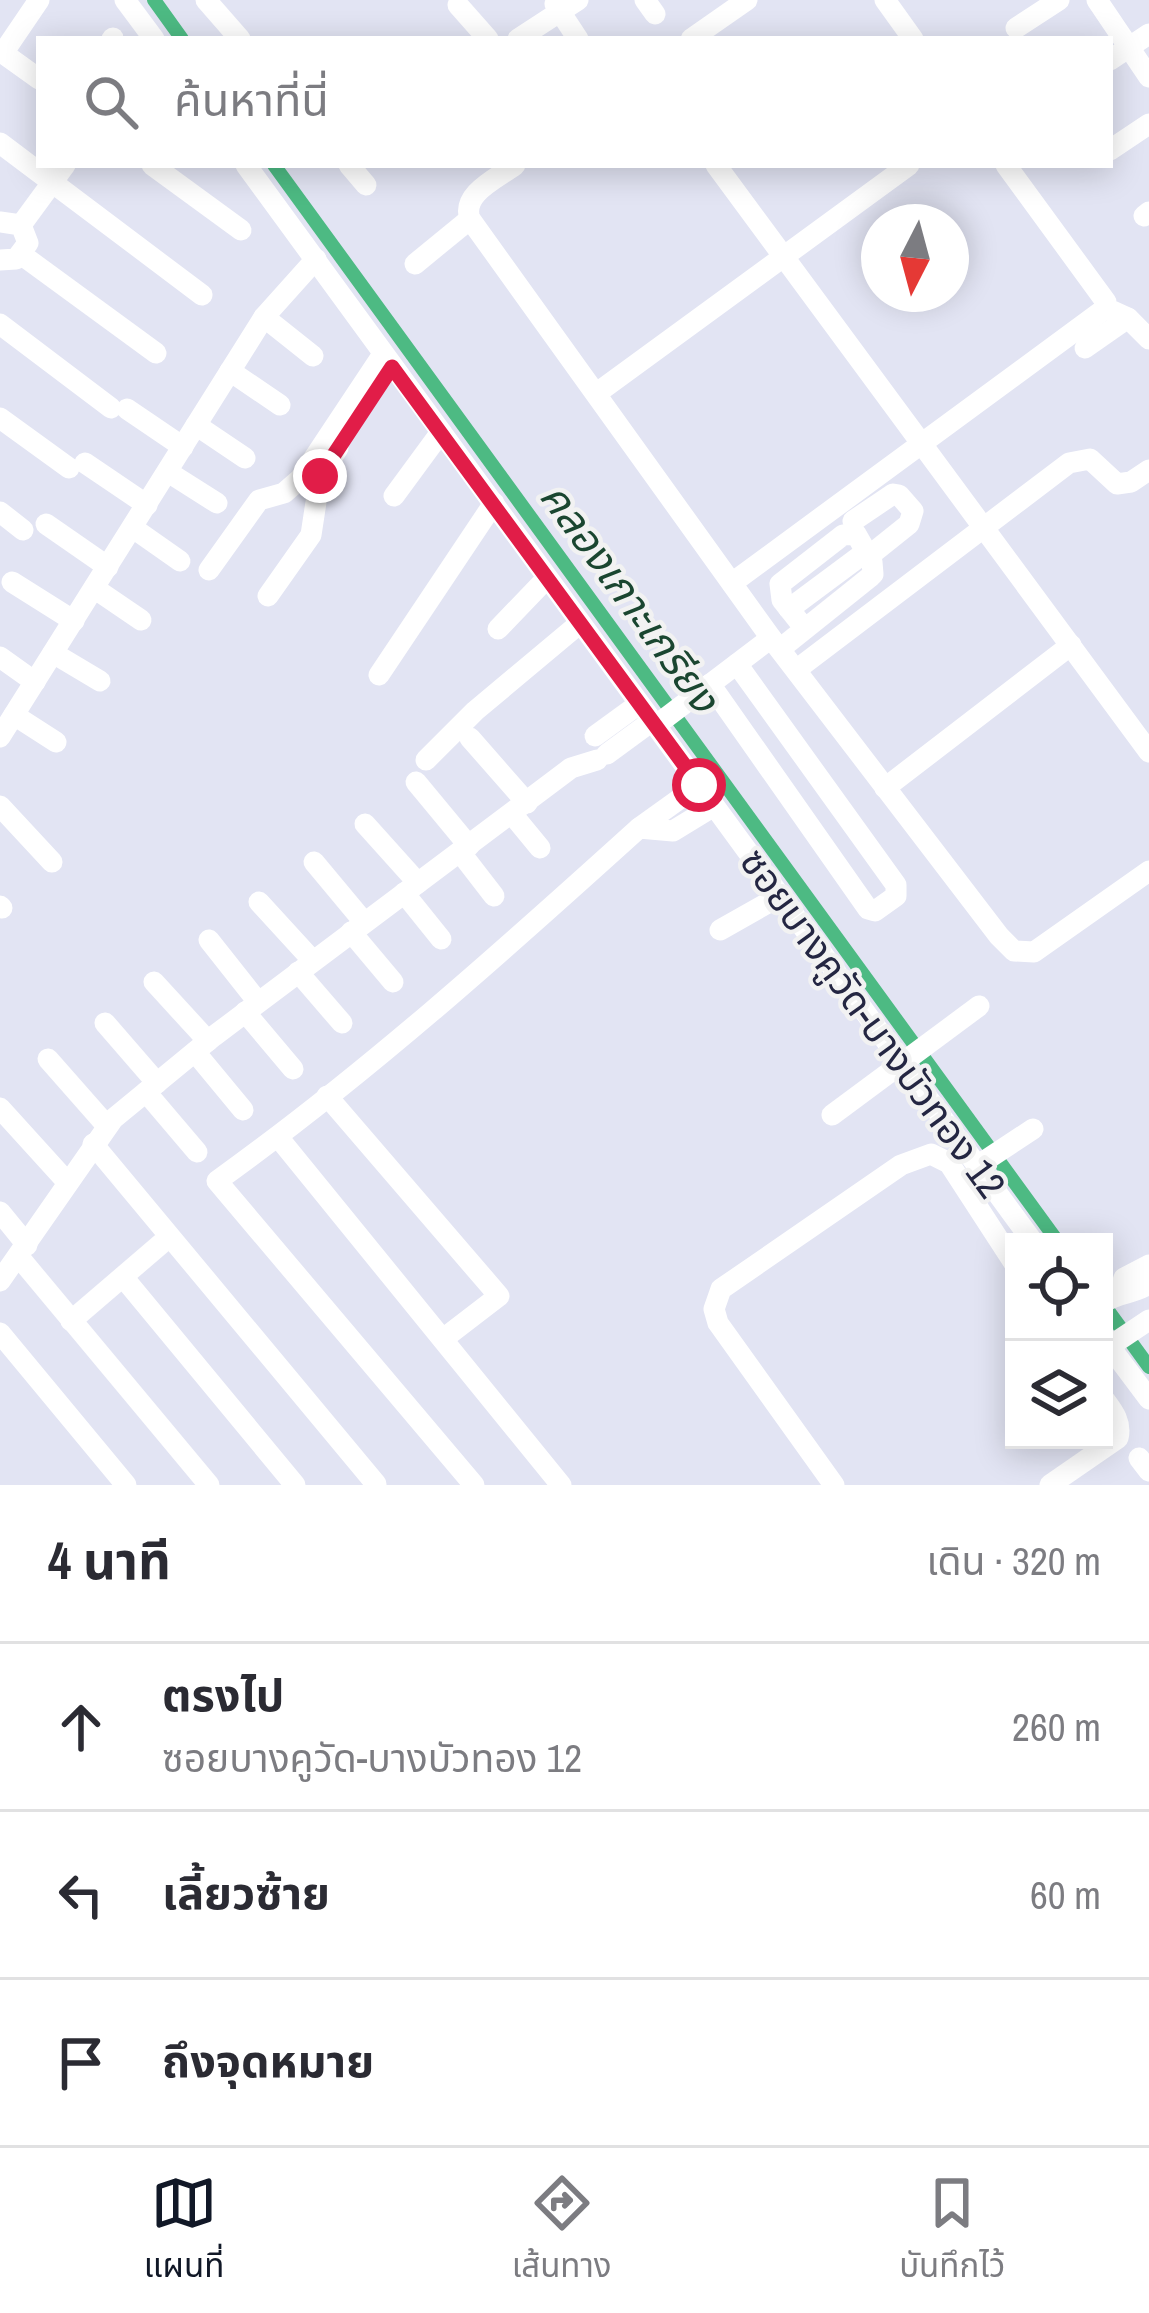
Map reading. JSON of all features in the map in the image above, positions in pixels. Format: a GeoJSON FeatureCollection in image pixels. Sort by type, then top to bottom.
{"type":"FeatureCollection","features":[{"type":"Feature","properties":{"kind":"street"},"geometry":{"type":"LineString","coordinates":[[36,77],[1,52],[39,0]]}},
{"type":"Feature","properties":{"kind":"street"},"geometry":{"type":"LineString","coordinates":[[125,0],[149,36]]}},
{"type":"Feature","properties":{"kind":"street"},"geometry":{"type":"LineString","coordinates":[[206,0],[237,36]]}},
{"type":"Feature","properties":{"kind":"street"},"geometry":{"type":"LineString","coordinates":[[695,36],[747,0]]}},
{"type":"Feature","properties":{"kind":"street"},"geometry":{"type":"LineString","coordinates":[[885,0],[911,36]]}},
{"type":"Feature","properties":{"kind":"street"},"geometry":{"type":"LineString","coordinates":[[1016,28],[1059,0]]}},
{"type":"Feature","properties":{"kind":"street"},"geometry":{"type":"LineString","coordinates":[[1097,0],[1149,77]]}},
{"type":"Feature","properties":{"kind":"street"},"geometry":{"type":"LineString","coordinates":[[458,4],[485,36]]}},
{"type":"Feature","properties":{"kind":"street"},"geometry":{"type":"LineString","coordinates":[[522,36],[564,4],[577,36]]}},
{"type":"Feature","properties":{"kind":"street"},"geometry":{"type":"LineString","coordinates":[[1113,58],[1149,34]]}},
{"type":"Feature","properties":{"kind":"street"},"geometry":{"type":"LineString","coordinates":[[1113,147],[1149,124]]}},
{"type":"Feature","properties":{"kind":"street"},"geometry":{"type":"LineString","coordinates":[[0,143],[36,162]]}},
{"type":"Feature","properties":{"kind":"street"},"geometry":{"type":"LineString","coordinates":[[156,168],[241,230]]}},
{"type":"Feature","properties":{"kind":"street","name":"ซอยบางคูวัด-บางบัวทอง 12"},"geometry":{"type":"LineString","coordinates":[[248,168],[546,579],[654,716],[780,896],[917,1055],[993,1156],[1029,1233]]}},
{"type":"Feature","properties":{"kind":"street"},"geometry":{"type":"LineString","coordinates":[[352,168],[366,185]]}},
{"type":"Feature","properties":{"kind":"street"},"geometry":{"type":"LineString","coordinates":[[511,168],[470,199],[466,211],[470,219],[776,643],[999,936],[1022,954],[1034,952],[1149,871]]}},
{"type":"Feature","properties":{"kind":"street"},"geometry":{"type":"LineString","coordinates":[[718,168],[1149,752]]}},
{"type":"Feature","properties":{"kind":"street"},"geometry":{"type":"LineString","coordinates":[[597,393],[905,168]]}},
{"type":"Feature","properties":{"kind":"street"},"geometry":{"type":"LineString","coordinates":[[1008,168],[1106,308]]}},
{"type":"Feature","properties":{"kind":"street"},"geometry":{"type":"LineString","coordinates":[[156,353],[11,257],[28,243],[10,223],[59,174],[202,295]]}},
{"type":"Feature","properties":{"kind":"street"},"geometry":{"type":"LineString","coordinates":[[415,264],[470,219]]}},
{"type":"Feature","properties":{"kind":"street"},"geometry":{"type":"LineString","coordinates":[[0,737],[264,317],[316,260]]}},
{"type":"Feature","properties":{"kind":"street"},"geometry":{"type":"LineString","coordinates":[[1106,308],[1128,318],[1149,339]]}},
{"type":"Feature","properties":{"kind":"street"},"geometry":{"type":"LineString","coordinates":[[732,583],[1106,308]]}},
{"type":"Feature","properties":{"kind":"street"},"geometry":{"type":"LineString","coordinates":[[264,317],[314,356]]}},
{"type":"Feature","properties":{"kind":"street"},"geometry":{"type":"LineString","coordinates":[[1085,348],[1128,318]]}},
{"type":"Feature","properties":{"kind":"street"},"geometry":{"type":"LineString","coordinates":[[0,325],[183,447]]}},
{"type":"Feature","properties":{"kind":"street"},"geometry":{"type":"LineString","coordinates":[[208,570],[259,500],[284,493],[300,479],[387,360]]}},
{"type":"Feature","properties":{"kind":"street"},"geometry":{"type":"LineString","coordinates":[[268,596],[311,535],[320,476],[387,360]]}},
{"type":"Feature","properties":{"kind":"street"},"geometry":{"type":"LineString","coordinates":[[230,371],[280,405]]}},
{"type":"Feature","properties":{"kind":"street"},"geometry":{"type":"LineString","coordinates":[[0,418],[147,505]]}},
{"type":"Feature","properties":{"kind":"street"},"geometry":{"type":"LineString","coordinates":[[196,425],[244,458]]}},
{"type":"Feature","properties":{"kind":"street"},"geometry":{"type":"LineString","coordinates":[[394,496],[440,432]]}},
{"type":"Feature","properties":{"kind":"street"},"geometry":{"type":"LineString","coordinates":[[796,670],[982,526],[1080,459],[1090,459],[1117,484],[1131,482],[1149,470]]}},
{"type":"Feature","properties":{"kind":"street"},"geometry":{"type":"LineString","coordinates":[[168,472],[217,503]]}},
{"type":"Feature","properties":{"kind":"street"},"geometry":{"type":"LineString","coordinates":[[805,629],[789,609],[909,524],[913,511],[899,495],[892,494],[853,520]]}},
{"type":"Feature","properties":{"kind":"street"},"geometry":{"type":"LineString","coordinates":[[379,675],[494,503]]}},
{"type":"Feature","properties":{"kind":"street"},"geometry":{"type":"LineString","coordinates":[[0,512],[23,530]]}},
{"type":"Feature","properties":{"kind":"street"},"geometry":{"type":"LineString","coordinates":[[46,524],[108,567]]}},
{"type":"Feature","properties":{"kind":"street"},"geometry":{"type":"LineString","coordinates":[[133,528],[180,561]]}},
{"type":"Feature","properties":{"kind":"street"},"geometry":{"type":"LineString","coordinates":[[0,1281],[100,1135],[151,1087],[596,748],[701,691],[736,664],[805,629],[873,574],[868,553]]}},
{"type":"Feature","properties":{"kind":"street"},"geometry":{"type":"LineString","coordinates":[[498,628],[546,579]]}},
{"type":"Feature","properties":{"kind":"street"},"geometry":{"type":"LineString","coordinates":[[12,582],[74,620]]}},
{"type":"Feature","properties":{"kind":"street"},"geometry":{"type":"LineString","coordinates":[[94,588],[141,620]]}},
{"type":"Feature","properties":{"kind":"street"},"geometry":{"type":"LineString","coordinates":[[426,760],[475,711],[580,624]]}},
{"type":"Feature","properties":{"kind":"street"},"geometry":{"type":"LineString","coordinates":[[885,788],[1071,645]]}},
{"type":"Feature","properties":{"kind":"street"},"geometry":{"type":"LineString","coordinates":[[53,653],[100,681]]}},
{"type":"Feature","properties":{"kind":"street"},"geometry":{"type":"LineString","coordinates":[[0,657],[35,682]]}},
{"type":"Feature","properties":{"kind":"street"},"geometry":{"type":"LineString","coordinates":[[701,691],[868,909],[875,911],[896,896],[896,886],[857,817],[736,664]]}},
{"type":"Feature","properties":{"kind":"street"},"geometry":{"type":"LineString","coordinates":[[14,715],[56,742]]}},
{"type":"Feature","properties":{"kind":"street"},"geometry":{"type":"LineString","coordinates":[[470,738],[519,808],[540,848]]}},
{"type":"Feature","properties":{"kind":"street"},"geometry":{"type":"LineString","coordinates":[[416,782],[494,896]]}},
{"type":"Feature","properties":{"kind":"street"},"geometry":{"type":"LineString","coordinates":[[474,1485],[217,1181],[278,1137],[547,912],[639,828],[699,785]]}},
{"type":"Feature","properties":{"kind":"street"},"geometry":{"type":"LineString","coordinates":[[0,806],[52,862]]}},
{"type":"Feature","properties":{"kind":"street"},"geometry":{"type":"LineString","coordinates":[[639,828],[673,831],[714,806]]}},
{"type":"Feature","properties":{"kind":"street"},"geometry":{"type":"LineString","coordinates":[[822,844],[857,817]]}},
{"type":"Feature","properties":{"kind":"street"},"geometry":{"type":"LineString","coordinates":[[364,824],[441,939]]}},
{"type":"Feature","properties":{"kind":"street"},"geometry":{"type":"LineString","coordinates":[[314,862],[393,982]]}},
{"type":"Feature","properties":{"kind":"street"},"geometry":{"type":"LineString","coordinates":[[720,930],[780,896]]}},
{"type":"Feature","properties":{"kind":"street"},"geometry":{"type":"LineString","coordinates":[[259,902],[342,1023]]}},
{"type":"Feature","properties":{"kind":"street"},"geometry":{"type":"LineString","coordinates":[[208,940],[293,1069]]}},
{"type":"Feature","properties":{"kind":"street"},"geometry":{"type":"LineString","coordinates":[[154,982],[243,1110]]}},
{"type":"Feature","properties":{"kind":"street"},"geometry":{"type":"LineString","coordinates":[[832,1115],[979,1006]]}},
{"type":"Feature","properties":{"kind":"street"},"geometry":{"type":"LineString","coordinates":[[105,1023],[197,1152]]}},
{"type":"Feature","properties":{"kind":"street"},"geometry":{"type":"LineString","coordinates":[[48,1059],[170,1237],[376,1484]]}},
{"type":"Feature","properties":{"kind":"street"},"geometry":{"type":"LineString","coordinates":[[327,1096],[499,1296],[443,1339]]}},
{"type":"Feature","properties":{"kind":"street"},"geometry":{"type":"LineString","coordinates":[[0,1108],[68,1184]]}},
{"type":"Feature","properties":{"kind":"street"},"geometry":{"type":"LineString","coordinates":[[993,1156],[1033,1129]]}},
{"type":"Feature","properties":{"kind":"street"},"geometry":{"type":"LineString","coordinates":[[278,1137],[561,1485]]}},
{"type":"Feature","properties":{"kind":"street"},"geometry":{"type":"LineString","coordinates":[[833,1485],[718,1323],[714,1309],[721,1288],[901,1165],[931,1154],[949,1163],[1005,1249]]}},
{"type":"Feature","properties":{"kind":"street"},"geometry":{"type":"LineString","coordinates":[[0,1211],[71,1321],[209,1485]]}},
{"type":"Feature","properties":{"kind":"street"},"geometry":{"type":"LineString","coordinates":[[71,1321],[170,1237]]}},
{"type":"Feature","properties":{"kind":"street"},"geometry":{"type":"LineString","coordinates":[[1113,1296],[1124,1278],[1149,1264]]}},
{"type":"Feature","properties":{"kind":"street"},"geometry":{"type":"LineString","coordinates":[[123,1277],[296,1485]]}},
{"type":"Feature","properties":{"kind":"street"},"geometry":{"type":"LineString","coordinates":[[1113,1296],[1134,1294],[1149,1284]]}},
{"type":"Feature","properties":{"kind":"street"},"geometry":{"type":"LineString","coordinates":[[1113,1341],[1146,1322]]}},
{"type":"Feature","properties":{"kind":"street"},"geometry":{"type":"LineString","coordinates":[[0,1333],[126,1485]]}},
{"type":"Feature","properties":{"kind":"street"},"geometry":{"type":"LineString","coordinates":[[1113,1345],[1149,1399]]}},
{"type":"Feature","properties":{"kind":"street"},"geometry":{"type":"LineString","coordinates":[[1113,1411],[1120,1429],[1113,1441]]}},
{"type":"Feature","properties":{"kind":"street"},"geometry":{"type":"LineString","coordinates":[[1050,1485],[1102,1449]]}},
{"type":"Feature","properties":{"kind":"waterway","name":"คลองเกาะเกรียง"},"geometry":{"type":"LineString","coordinates":[[154,0],[180,36]]}},
{"type":"Feature","properties":{"kind":"waterway","name":"คลองเกาะเกรียง"},"geometry":{"type":"LineString","coordinates":[[276,168],[1051,1233]]}},
{"type":"Feature","properties":{"kind":"waterway","name":"คลองเกาะเกรียง"},"geometry":{"type":"LineString","coordinates":[[1113,1317],[1149,1367]]}},
{"type":"Feature","properties":{"kind":"route"},"geometry":{"type":"LineString","coordinates":[[320,476],[392,367],[699,785]]}}]}
